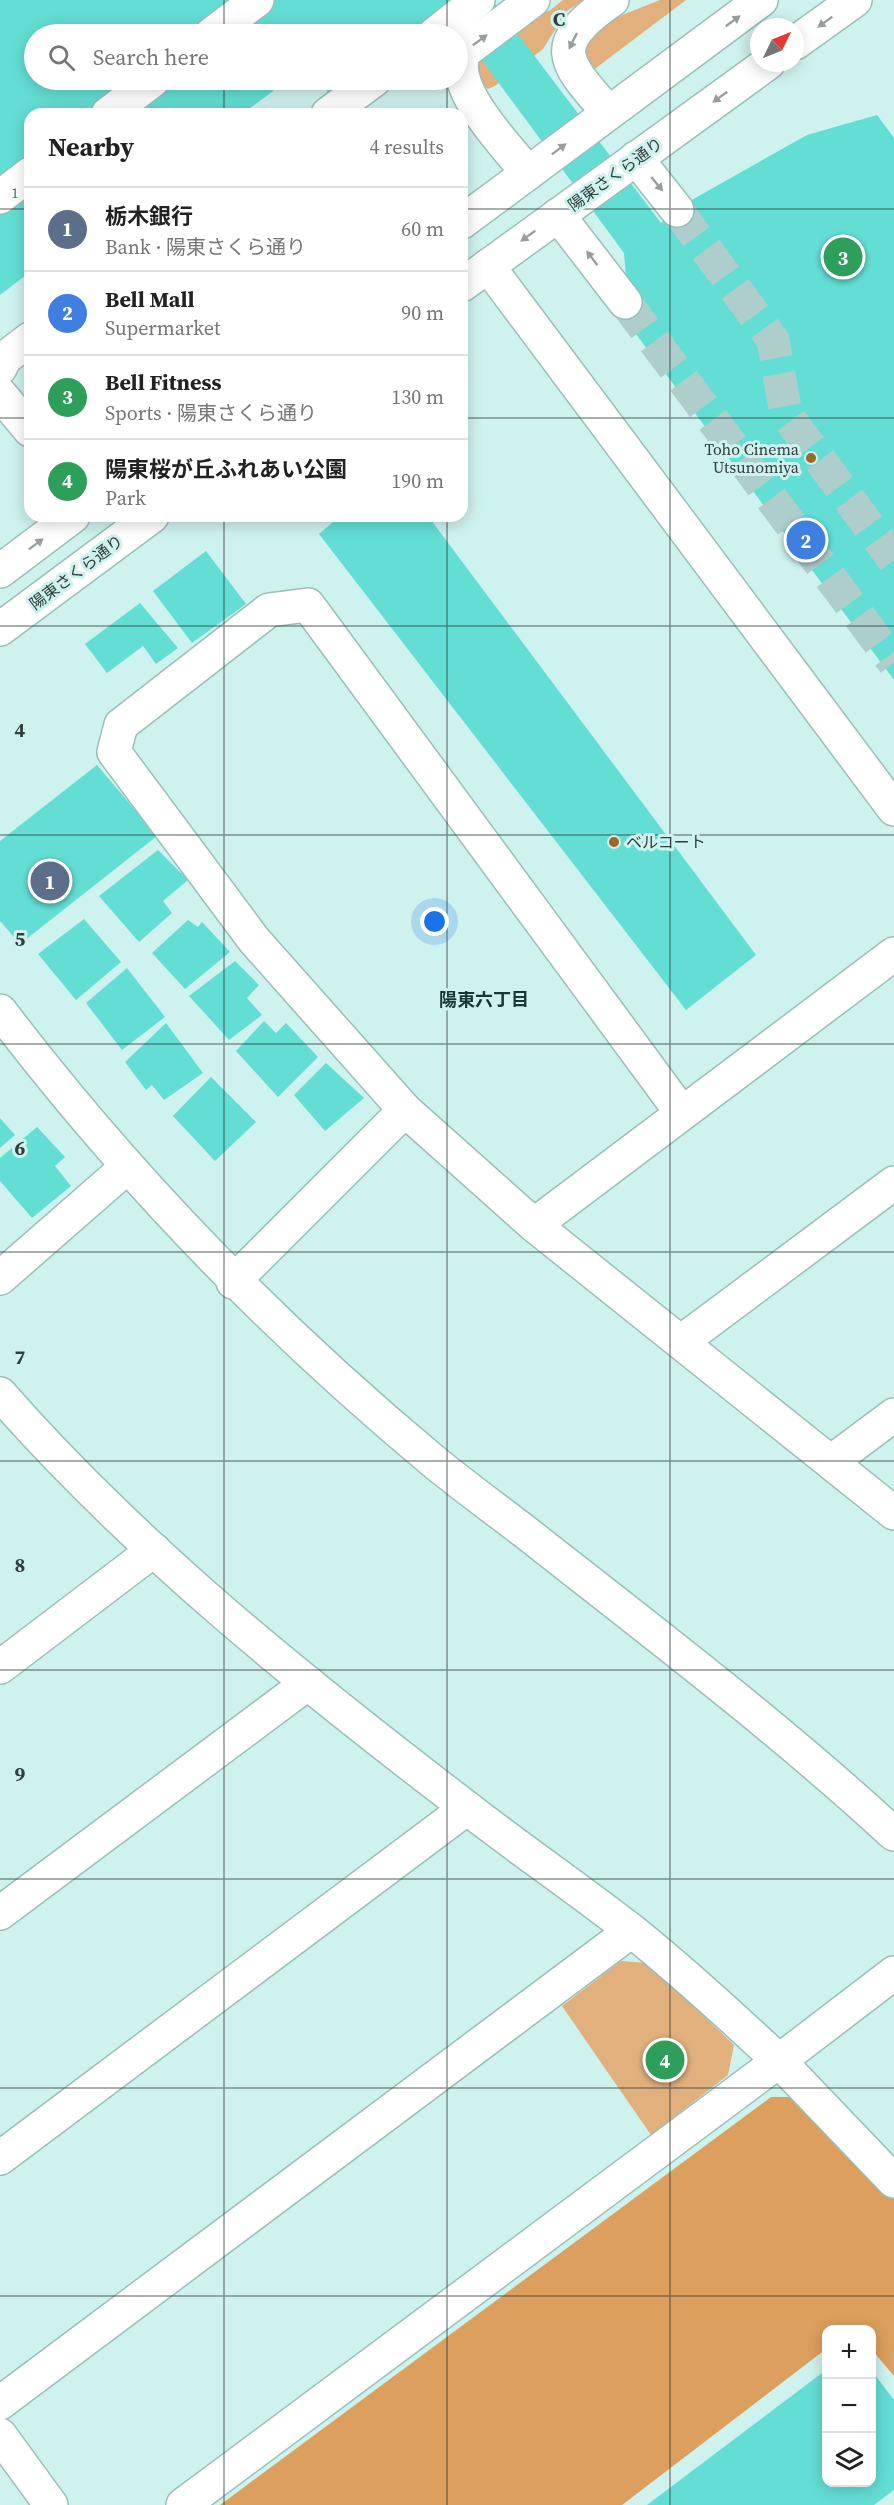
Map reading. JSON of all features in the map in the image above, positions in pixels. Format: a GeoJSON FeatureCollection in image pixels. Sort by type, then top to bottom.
{"type":"FeatureCollection","features":[{"type":"Feature","properties":{"kind":"street"},"geometry":{"type":"LineString","coordinates":[[225,24],[256,0]]}},
{"type":"Feature","properties":{"kind":"street"},"geometry":{"type":"LineString","coordinates":[[448,24],[478,0]]}},
{"type":"Feature","properties":{"kind":"street"},"geometry":{"type":"LineString","coordinates":[[468,49],[533,0]]}},
{"type":"Feature","properties":{"kind":"street"},"geometry":{"type":"LineString","coordinates":[[608,112],[574,72],[569,62],[568,48],[584,19],[612,0]]}},
{"type":"Feature","properties":{"kind":"street"},"geometry":{"type":"LineString","coordinates":[[468,218],[761,0]]}},
{"type":"Feature","properties":{"kind":"street"},"geometry":{"type":"LineString","coordinates":[[804,37],[855,0]]}},
{"type":"Feature","properties":{"kind":"street","name":"陽東さくら通り"},"geometry":{"type":"LineString","coordinates":[[468,281],[755,72]]}},
{"type":"Feature","properties":{"kind":"street"},"geometry":{"type":"LineString","coordinates":[[116,108],[140,90]]}},
{"type":"Feature","properties":{"kind":"street"},"geometry":{"type":"LineString","coordinates":[[336,108],[360,90]]}},
{"type":"Feature","properties":{"kind":"street"},"geometry":{"type":"LineString","coordinates":[[464,90],[528,173]]}},
{"type":"Feature","properties":{"kind":"street"},"geometry":{"type":"LineString","coordinates":[[466,90],[476,106]]}},
{"type":"Feature","properties":{"kind":"street"},"geometry":{"type":"LineString","coordinates":[[636,158],[677,210]]}},
{"type":"Feature","properties":{"kind":"street"},"geometry":{"type":"LineString","coordinates":[[0,197],[24,179]]}},
{"type":"Feature","properties":{"kind":"street"},"geometry":{"type":"LineString","coordinates":[[558,215],[625,302]]}},
{"type":"Feature","properties":{"kind":"street"},"geometry":{"type":"LineString","coordinates":[[488,266],[894,809]]}},
{"type":"Feature","properties":{"kind":"street"},"geometry":{"type":"LineString","coordinates":[[0,368],[5,358],[24,344]]}},
{"type":"Feature","properties":{"kind":"street"},"geometry":{"type":"LineString","coordinates":[[0,394],[24,423]]}},
{"type":"Feature","properties":{"kind":"street"},"geometry":{"type":"LineString","coordinates":[[0,571],[65,522]]}},
{"type":"Feature","properties":{"kind":"street","name":"陽東さくら通り"},"geometry":{"type":"LineString","coordinates":[[0,629],[144,522]]}},
{"type":"Feature","properties":{"kind":"street"},"geometry":{"type":"LineString","coordinates":[[681,1112],[308,605],[269,610],[121,725],[114,752],[254,940],[327,1025],[405,1110],[534,1226],[894,1513]]}},
{"type":"Feature","properties":{"kind":"street"},"geometry":{"type":"LineString","coordinates":[[534,1226],[681,1112],[894,954]]}},
{"type":"Feature","properties":{"kind":"street"},"geometry":{"type":"LineString","coordinates":[[0,1011],[73,1105],[127,1167],[233,1282],[327,1371],[434,1462],[718,1683],[894,1834]]}},
{"type":"Feature","properties":{"kind":"street"},"geometry":{"type":"LineString","coordinates":[[233,1282],[405,1110]]}},
{"type":"Feature","properties":{"kind":"street"},"geometry":{"type":"LineString","coordinates":[[0,1278],[127,1167]]}},
{"type":"Feature","properties":{"kind":"street"},"geometry":{"type":"LineString","coordinates":[[681,1342],[894,1183]]}},
{"type":"Feature","properties":{"kind":"street"},"geometry":{"type":"LineString","coordinates":[[2,1400],[79,1479],[154,1550],[308,1683],[467,1808],[631,1931],[706,1992],[779,2061],[894,2181]]}},
{"type":"Feature","properties":{"kind":"street"},"geometry":{"type":"LineString","coordinates":[[831,1462],[894,1415]]}},
{"type":"Feature","properties":{"kind":"street"},"geometry":{"type":"LineString","coordinates":[[0,1667],[154,1550]]}},
{"type":"Feature","properties":{"kind":"street"},"geometry":{"type":"LineString","coordinates":[[0,1913],[308,1683]]}},
{"type":"Feature","properties":{"kind":"street"},"geometry":{"type":"LineString","coordinates":[[0,2158],[467,1808]]}},
{"type":"Feature","properties":{"kind":"street"},"geometry":{"type":"LineString","coordinates":[[0,2403],[631,1931]]}},
{"type":"Feature","properties":{"kind":"street"},"geometry":{"type":"LineString","coordinates":[[183,2505],[894,1973]]}},
{"type":"Feature","properties":{"kind":"street"},"geometry":{"type":"LineString","coordinates":[[0,2435],[51,2505]]}},
{"type":"Feature","properties":{"kind":"shaded area"},"geometry":{"type":"Polygon","coordinates":[[[563,0],[583,0],[567,11],[543,49],[495,86],[488,89],[477,81],[477,56],[530,16],[549,11],[563,0]]]}},
{"type":"Feature","properties":{"kind":"shaded area"},"geometry":{"type":"Polygon","coordinates":[[[660,0],[686,0],[592,71],[584,57],[588,37],[607,21],[660,0]]]}},
{"type":"Feature","properties":{"kind":"shaded area"},"geometry":{"type":"Polygon","coordinates":[[[621,1961],[648,1963],[734,2045],[728,2075],[651,2135],[562,2006],[621,1961]]]}},
{"type":"Feature","properties":{"kind":"shaded area"},"geometry":{"type":"Polygon","coordinates":[[[771,2097],[796,2097],[894,2198],[894,2376],[876,2355],[876,2325],[822,2325],[822,2352],[622,2505],[220,2505],[771,2097]]]}},
{"type":"Feature","properties":{"kind":"building","name":"Toho Cinema Utsunomiya"},"geometry":{"type":"Polygon","coordinates":[[[0,0],[492,0],[661,223],[681,206],[807,135],[877,115],[894,138],[894,680],[630,326],[624,253],[468,41],[468,24],[24,24],[24,90],[274,90],[250,108],[24,108],[24,277],[0,295],[0,0]]]}},
{"type":"Feature","properties":{"kind":"building"},"geometry":{"type":"Polygon","coordinates":[[[326,90],[386,90],[362,108],[341,108],[326,90]]]}},
{"type":"Feature","properties":{"kind":"building","name":"ベルコート"},"geometry":{"type":"Polygon","coordinates":[[[333,522],[432,522],[756,955],[686,1010],[319,534],[333,522]]]}},
{"type":"Feature","properties":{"kind":"building"},"geometry":{"type":"Polygon","coordinates":[[[206,551],[246,604],[192,643],[153,591],[206,551]]]}},
{"type":"Feature","properties":{"kind":"building"},"geometry":{"type":"Polygon","coordinates":[[[140,603],[178,648],[156,664],[143,646],[107,673],[85,644],[140,603]]]}},
{"type":"Feature","properties":{"kind":"building"},"geometry":{"type":"Polygon","coordinates":[[[97,765],[157,836],[20,944],[0,921],[0,841],[97,765]]]}},
{"type":"Feature","properties":{"kind":"building"},"geometry":{"type":"Polygon","coordinates":[[[158,850],[188,880],[163,901],[172,913],[139,942],[99,896],[158,850]]]}},
{"type":"Feature","properties":{"kind":"building"},"geometry":{"type":"Polygon","coordinates":[[[84,919],[121,962],[76,1000],[38,954],[84,919]]]}},
{"type":"Feature","properties":{"kind":"building"},"geometry":{"type":"Polygon","coordinates":[[[188,920],[198,927],[202,922],[230,952],[185,989],[152,953],[188,920]]]}},
{"type":"Feature","properties":{"kind":"building"},"geometry":{"type":"Polygon","coordinates":[[[235,961],[259,985],[247,998],[262,1015],[229,1040],[189,996],[235,961]]]}},
{"type":"Feature","properties":{"kind":"building"},"geometry":{"type":"Polygon","coordinates":[[[127,968],[165,1017],[122,1050],[86,1003],[127,968]]]}},
{"type":"Feature","properties":{"kind":"building"},"geometry":{"type":"Polygon","coordinates":[[[264,1021],[276,1033],[286,1023],[318,1057],[278,1097],[236,1051],[264,1021]]]}},
{"type":"Feature","properties":{"kind":"building"},"geometry":{"type":"Polygon","coordinates":[[[166,1023],[203,1073],[164,1100],[152,1085],[146,1090],[125,1062],[166,1023]]]}},
{"type":"Feature","properties":{"kind":"building"},"geometry":{"type":"Polygon","coordinates":[[[326,1063],[364,1098],[325,1131],[294,1095],[326,1063]]]}},
{"type":"Feature","properties":{"kind":"building"},"geometry":{"type":"Polygon","coordinates":[[[211,1077],[256,1122],[215,1161],[173,1116],[211,1077]]]}},
{"type":"Feature","properties":{"kind":"building"},"geometry":{"type":"Polygon","coordinates":[[[0,1118],[15,1135],[0,1148],[0,1118]]]}},
{"type":"Feature","properties":{"kind":"building"},"geometry":{"type":"Polygon","coordinates":[[[37,1127],[65,1157],[55,1166],[71,1186],[32,1218],[0,1181],[0,1158],[37,1127]]]}},
{"type":"Feature","properties":{"kind":"building"},"geometry":{"type":"Polygon","coordinates":[[[822,2373],[822,2487],[876,2487],[876,2376],[894,2400],[894,2490],[874,2505],[647,2505],[822,2373]]]}},
{"type":"Feature","properties":{"kind":"tunnel"},"geometry":{"type":"LineString","coordinates":[[677,210],[773,340],[786,414],[894,560]]}},
{"type":"Feature","properties":{"kind":"tunnel"},"geometry":{"type":"LineString","coordinates":[[625,302],[894,663]]}},
{"type":"Feature","properties":{"kind":"place","name":"Bell Fitness"},"geometry":{"type":"Point","coordinates":[843,257]}},
{"type":"Feature","properties":{"kind":"place","name":"Toho Cinema Utsunomiya"},"geometry":{"type":"Point","coordinates":[811,458]}},
{"type":"Feature","properties":{"kind":"place","name":"Bell Mall"},"geometry":{"type":"Point","coordinates":[806,540]}},
{"type":"Feature","properties":{"kind":"place","name":"ベルコート"},"geometry":{"type":"Point","coordinates":[614,842]}},
{"type":"Feature","properties":{"kind":"place","name":"栃木銀行"},"geometry":{"type":"Point","coordinates":[50,881]}},
{"type":"Feature","properties":{"kind":"place","name":"陽東桜が丘ふれあい公園"},"geometry":{"type":"Point","coordinates":[665,2060]}},
{"type":"Feature","properties":{"kind":"district","name":"陽東六丁目"},"geometry":{"type":"Point","coordinates":[484,999]}}]}
